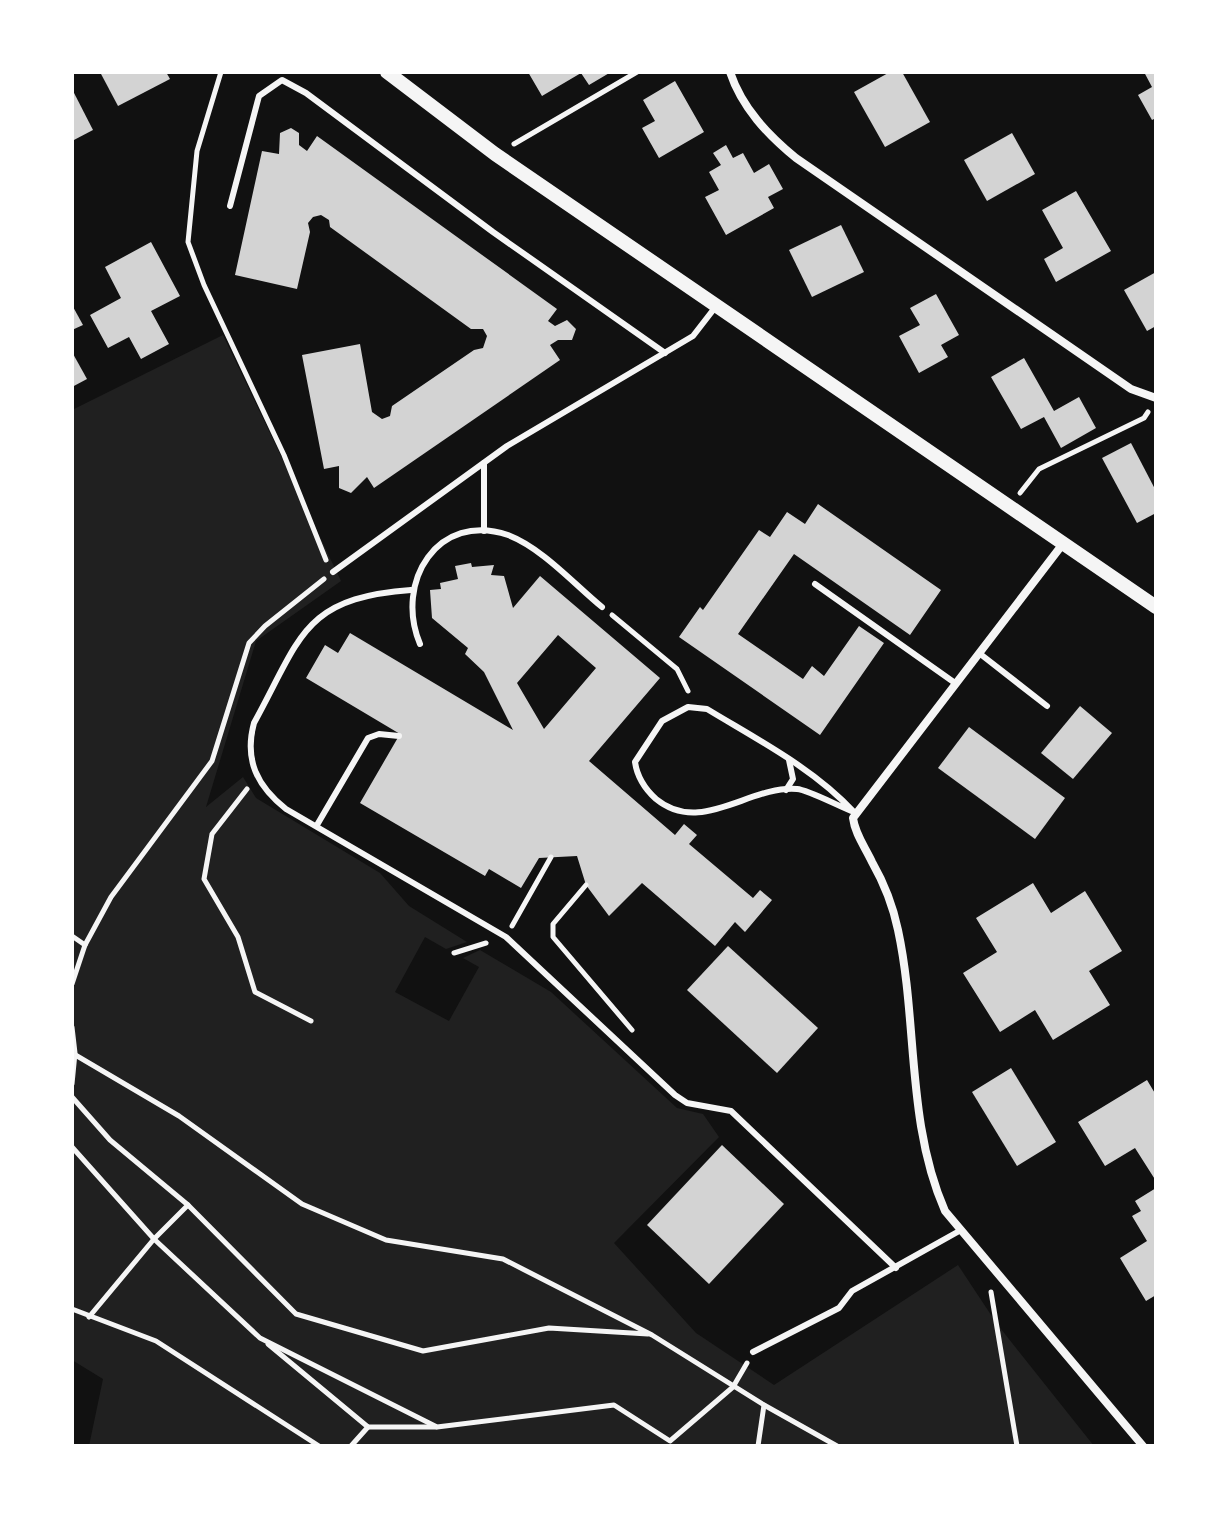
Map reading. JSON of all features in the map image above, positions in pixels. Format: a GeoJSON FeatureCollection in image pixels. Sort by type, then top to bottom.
{"type":"FeatureCollection","features":[{"type":"Feature","properties":{"kind":"street"},"geometry":{"type":"LineString","coordinates":[[387,72],[495,154],[1156,607]]}},
{"type":"Feature","properties":{"kind":"street"},"geometry":{"type":"LineString","coordinates":[[730,72],[751,112],[771,137],[796,158],[1131,389],[1156,400]]}},
{"type":"Feature","properties":{"kind":"street"},"geometry":{"type":"LineString","coordinates":[[1062,545],[854,812],[854,825],[884,885],[899,931],[920,1123],[930,1174],[945,1211],[1143,1446]]}},
{"type":"Feature","properties":{"kind":"lane"},"geometry":{"type":"LineString","coordinates":[[230,206],[259,96],[282,80],[306,93],[493,232],[665,353]]}},
{"type":"Feature","properties":{"kind":"lane"},"geometry":{"type":"LineString","coordinates":[[333,572],[484,463],[693,336],[717,305]]}},
{"type":"Feature","properties":{"kind":"lane"},"geometry":{"type":"LineString","coordinates":[[484,463],[484,531]]}},
{"type":"Feature","properties":{"kind":"lane"},"geometry":{"type":"LineString","coordinates":[[420,644],[413,628],[411,590],[420,566],[437,549],[464,534],[484,531],[516,539],[602,607]]}},
{"type":"Feature","properties":{"kind":"lane"},"geometry":{"type":"LineString","coordinates":[[815,584],[955,683]]}},
{"type":"Feature","properties":{"kind":"lane"},"geometry":{"type":"LineString","coordinates":[[411,590],[343,602],[316,617],[308,626],[254,723],[249,740],[257,779],[268,795],[286,809],[506,937],[687,1103],[731,1111],[896,1268]]}},
{"type":"Feature","properties":{"kind":"lane"},"geometry":{"type":"LineString","coordinates":[[979,653],[1047,706]]}},
{"type":"Feature","properties":{"kind":"lane"},"geometry":{"type":"LineString","coordinates":[[679,709],[707,709],[830,786],[854,812],[808,792],[786,790],[702,812],[677,812],[650,794],[636,771],[640,751],[662,721],[679,709]]}},
{"type":"Feature","properties":{"kind":"lane"},"geometry":{"type":"LineString","coordinates":[[317,825],[368,738],[389,733],[399,736]]}},
{"type":"Feature","properties":{"kind":"lane"},"geometry":{"type":"LineString","coordinates":[[786,790],[793,779],[789,760]]}},
{"type":"Feature","properties":{"kind":"lane"},"geometry":{"type":"LineString","coordinates":[[753,1352],[839,1308],[852,1291],[961,1230]]}},
{"type":"Feature","properties":{"kind":"path"},"geometry":{"type":"LineString","coordinates":[[72,984],[85,945],[111,897],[212,761],[249,643],[265,626],[333,572],[188,242],[197,151],[221,72]]}},
{"type":"Feature","properties":{"kind":"path"},"geometry":{"type":"LineString","coordinates":[[495,154],[637,72]]}},
{"type":"Feature","properties":{"kind":"path"},"geometry":{"type":"LineString","coordinates":[[1009,507],[1039,469],[1144,418],[1156,400]]}},
{"type":"Feature","properties":{"kind":"path"},"geometry":{"type":"LineString","coordinates":[[602,607],[677,669],[693,707]]}},
{"type":"Feature","properties":{"kind":"path"},"geometry":{"type":"LineString","coordinates":[[257,779],[238,797],[212,834],[204,879],[238,937],[255,992],[311,1021]]}},
{"type":"Feature","properties":{"kind":"path"},"geometry":{"type":"LineString","coordinates":[[454,953],[506,937],[551,857]]}},
{"type":"Feature","properties":{"kind":"path"},"geometry":{"type":"LineString","coordinates":[[586,885],[553,924],[553,937],[633,1032],[636,1059]]}},
{"type":"Feature","properties":{"kind":"path"},"geometry":{"type":"LineString","coordinates":[[72,936],[85,945]]}},
{"type":"Feature","properties":{"kind":"path"},"geometry":{"type":"LineString","coordinates":[[72,1027],[72,1084]]}},
{"type":"Feature","properties":{"kind":"path"},"geometry":{"type":"LineString","coordinates":[[74,1053],[179,1116],[302,1204],[386,1240],[503,1259],[652,1335],[733,1387],[837,1446]]}},
{"type":"Feature","properties":{"kind":"path"},"geometry":{"type":"LineString","coordinates":[[72,1097],[110,1140],[188,1205],[296,1314],[423,1351],[549,1328],[652,1335]]}},
{"type":"Feature","properties":{"kind":"path"},"geometry":{"type":"LineString","coordinates":[[72,1147],[154,1239],[260,1338],[368,1427],[437,1427],[614,1405],[670,1441],[733,1387],[753,1352]]}},
{"type":"Feature","properties":{"kind":"path"},"geometry":{"type":"LineString","coordinates":[[89,1317],[154,1239],[188,1205]]}},
{"type":"Feature","properties":{"kind":"path"},"geometry":{"type":"LineString","coordinates":[[985,1260],[1017,1446]]}},
{"type":"Feature","properties":{"kind":"path"},"geometry":{"type":"LineString","coordinates":[[72,1309],[156,1341],[319,1446]]}},
{"type":"Feature","properties":{"kind":"path"},"geometry":{"type":"LineString","coordinates":[[260,1338],[437,1427]]}},
{"type":"Feature","properties":{"kind":"path"},"geometry":{"type":"LineString","coordinates":[[758,1446],[764,1405]]}},
{"type":"Feature","properties":{"kind":"path"},"geometry":{"type":"LineString","coordinates":[[351,1446],[368,1427]]}},
{"type":"Feature","properties":{"kind":"shaded area"},"geometry":{"type":"Polygon","coordinates":[[[223,335],[341,581],[256,641],[206,807],[243,777],[256,798],[380,873],[409,906],[467,942],[446,949],[425,937],[395,992],[449,1021],[479,967],[463,958],[480,950],[551,992],[677,1108],[703,1114],[719,1137],[614,1243],[696,1333],[774,1385],[958,1265],[997,1324],[1094,1446],[89,1446],[103,1379],[72,1360],[72,410],[223,335]]]}},
{"type":"Feature","properties":{"kind":"building"},"geometry":{"type":"Polygon","coordinates":[[[100,72],[166,72],[170,79],[118,106],[100,72]]]}},
{"type":"Feature","properties":{"kind":"building"},"geometry":{"type":"Polygon","coordinates":[[[528,72],[611,72],[589,85],[581,73],[542,96],[528,72]]]}},
{"type":"Feature","properties":{"kind":"building"},"geometry":{"type":"Polygon","coordinates":[[[890,72],[902,72],[930,122],[885,147],[854,92],[890,72]]]}},
{"type":"Feature","properties":{"kind":"building"},"geometry":{"type":"Polygon","coordinates":[[[1144,72],[1156,72],[1156,118],[1152,120],[1138,95],[1152,87],[1144,72]]]}},
{"type":"Feature","properties":{"kind":"building"},"geometry":{"type":"Polygon","coordinates":[[[675,81],[704,132],[659,158],[642,128],[655,121],[643,100],[675,81]]]}},
{"type":"Feature","properties":{"kind":"building"},"geometry":{"type":"Polygon","coordinates":[[[72,89],[93,130],[72,141],[72,89]]]}},
{"type":"Feature","properties":{"kind":"building"},"geometry":{"type":"Polygon","coordinates":[[[291,128],[299,133],[299,145],[307,151],[317,136],[557,309],[548,321],[555,326],[567,320],[576,329],[572,340],[558,340],[550,345],[560,360],[374,488],[367,477],[351,493],[339,488],[339,466],[324,469],[302,355],[360,344],[372,412],[382,419],[390,416],[392,406],[474,350],[483,348],[487,336],[483,329],[471,329],[330,227],[329,220],[321,215],[313,217],[308,223],[310,232],[297,289],[235,275],[262,151],[279,154],[280,133],[291,128]]]}},
{"type":"Feature","properties":{"kind":"building"},"geometry":{"type":"Polygon","coordinates":[[[1012,133],[1035,174],[987,201],[964,160],[1012,133]]]}},
{"type":"Feature","properties":{"kind":"building"},"geometry":{"type":"Polygon","coordinates":[[[726,145],[733,158],[743,153],[754,173],[769,164],[783,189],[768,197],[774,208],[726,235],[705,197],[719,190],[709,172],[721,165],[713,153],[726,145]]]}},
{"type":"Feature","properties":{"kind":"building"},"geometry":{"type":"Polygon","coordinates":[[[1076,191],[1111,251],[1056,282],[1044,259],[1063,248],[1042,210],[1076,191]]]}},
{"type":"Feature","properties":{"kind":"building"},"geometry":{"type":"Polygon","coordinates":[[[841,225],[864,272],[812,297],[789,250],[841,225]]]}},
{"type":"Feature","properties":{"kind":"building"},"geometry":{"type":"Polygon","coordinates":[[[151,242],[180,296],[151,311],[169,344],[141,359],[129,337],[108,348],[90,315],[121,298],[105,267],[151,242]]]}},
{"type":"Feature","properties":{"kind":"building"},"geometry":{"type":"Polygon","coordinates":[[[1156,272],[1156,326],[1147,331],[1124,290],[1156,272]]]}},
{"type":"Feature","properties":{"kind":"building"},"geometry":{"type":"Polygon","coordinates":[[[936,294],[959,335],[941,345],[948,357],[919,373],[899,336],[920,325],[910,308],[936,294]]]}},
{"type":"Feature","properties":{"kind":"building"},"geometry":{"type":"Polygon","coordinates":[[[72,305],[83,325],[72,330],[72,305]]]}},
{"type":"Feature","properties":{"kind":"building"},"geometry":{"type":"Polygon","coordinates":[[[72,352],[87,379],[72,387],[72,352]]]}},
{"type":"Feature","properties":{"kind":"building"},"geometry":{"type":"Polygon","coordinates":[[[1024,358],[1054,411],[1079,397],[1096,428],[1061,448],[1044,417],[1021,429],[991,377],[1024,358]]]}},
{"type":"Feature","properties":{"kind":"building"},"geometry":{"type":"Polygon","coordinates":[[[1131,443],[1156,491],[1156,513],[1137,523],[1102,458],[1131,443]]]}},
{"type":"Feature","properties":{"kind":"building"},"geometry":{"type":"Polygon","coordinates":[[[818,504],[941,590],[910,635],[794,554],[738,634],[803,679],[812,666],[824,676],[859,626],[884,643],[820,735],[679,637],[700,607],[703,610],[759,530],[770,537],[787,512],[805,524],[818,504]]]}},
{"type":"Feature","properties":{"kind":"building"},"geometry":{"type":"Polygon","coordinates":[[[471,563],[472,567],[494,565],[491,575],[504,576],[513,608],[540,576],[660,678],[589,761],[675,835],[684,824],[697,835],[689,844],[753,898],[760,890],[772,900],[745,932],[735,922],[715,946],[642,883],[609,916],[586,885],[577,856],[539,858],[521,888],[489,869],[485,876],[360,803],[400,734],[306,678],[325,645],[338,653],[350,633],[513,730],[484,672],[465,654],[468,648],[432,618],[430,590],[441,589],[440,583],[458,579],[455,566],[471,563]],[[558,635],[517,683],[544,729],[596,668],[558,635]]]}},
{"type":"Feature","properties":{"kind":"building"},"geometry":{"type":"Polygon","coordinates":[[[1080,706],[1112,733],[1073,779],[1041,753],[1080,706]]]}},
{"type":"Feature","properties":{"kind":"building"},"geometry":{"type":"Polygon","coordinates":[[[969,727],[1065,798],[1035,839],[938,768],[969,727]]]}},
{"type":"Feature","properties":{"kind":"building"},"geometry":{"type":"Polygon","coordinates":[[[1033,883],[1051,913],[1085,891],[1122,951],[1089,971],[1110,1005],[1053,1040],[1035,1010],[1000,1032],[963,973],[997,952],[976,918],[1033,883]]]}},
{"type":"Feature","properties":{"kind":"building"},"geometry":{"type":"Polygon","coordinates":[[[728,946],[818,1028],[777,1073],[687,990],[728,946]]]}},
{"type":"Feature","properties":{"kind":"building"},"geometry":{"type":"Polygon","coordinates":[[[1011,1068],[1056,1142],[1017,1166],[972,1092],[1011,1068]]]}},
{"type":"Feature","properties":{"kind":"building"},"geometry":{"type":"Polygon","coordinates":[[[1147,1080],[1156,1095],[1156,1181],[1135,1148],[1105,1166],[1078,1122],[1147,1080]]]}},
{"type":"Feature","properties":{"kind":"building"},"geometry":{"type":"Polygon","coordinates":[[[722,1145],[784,1204],[709,1284],[647,1225],[722,1145]]]}},
{"type":"Feature","properties":{"kind":"building"},"geometry":{"type":"Polygon","coordinates":[[[1156,1188],[1156,1295],[1146,1301],[1120,1258],[1147,1241],[1132,1216],[1141,1211],[1135,1201],[1156,1188]]]}}]}
